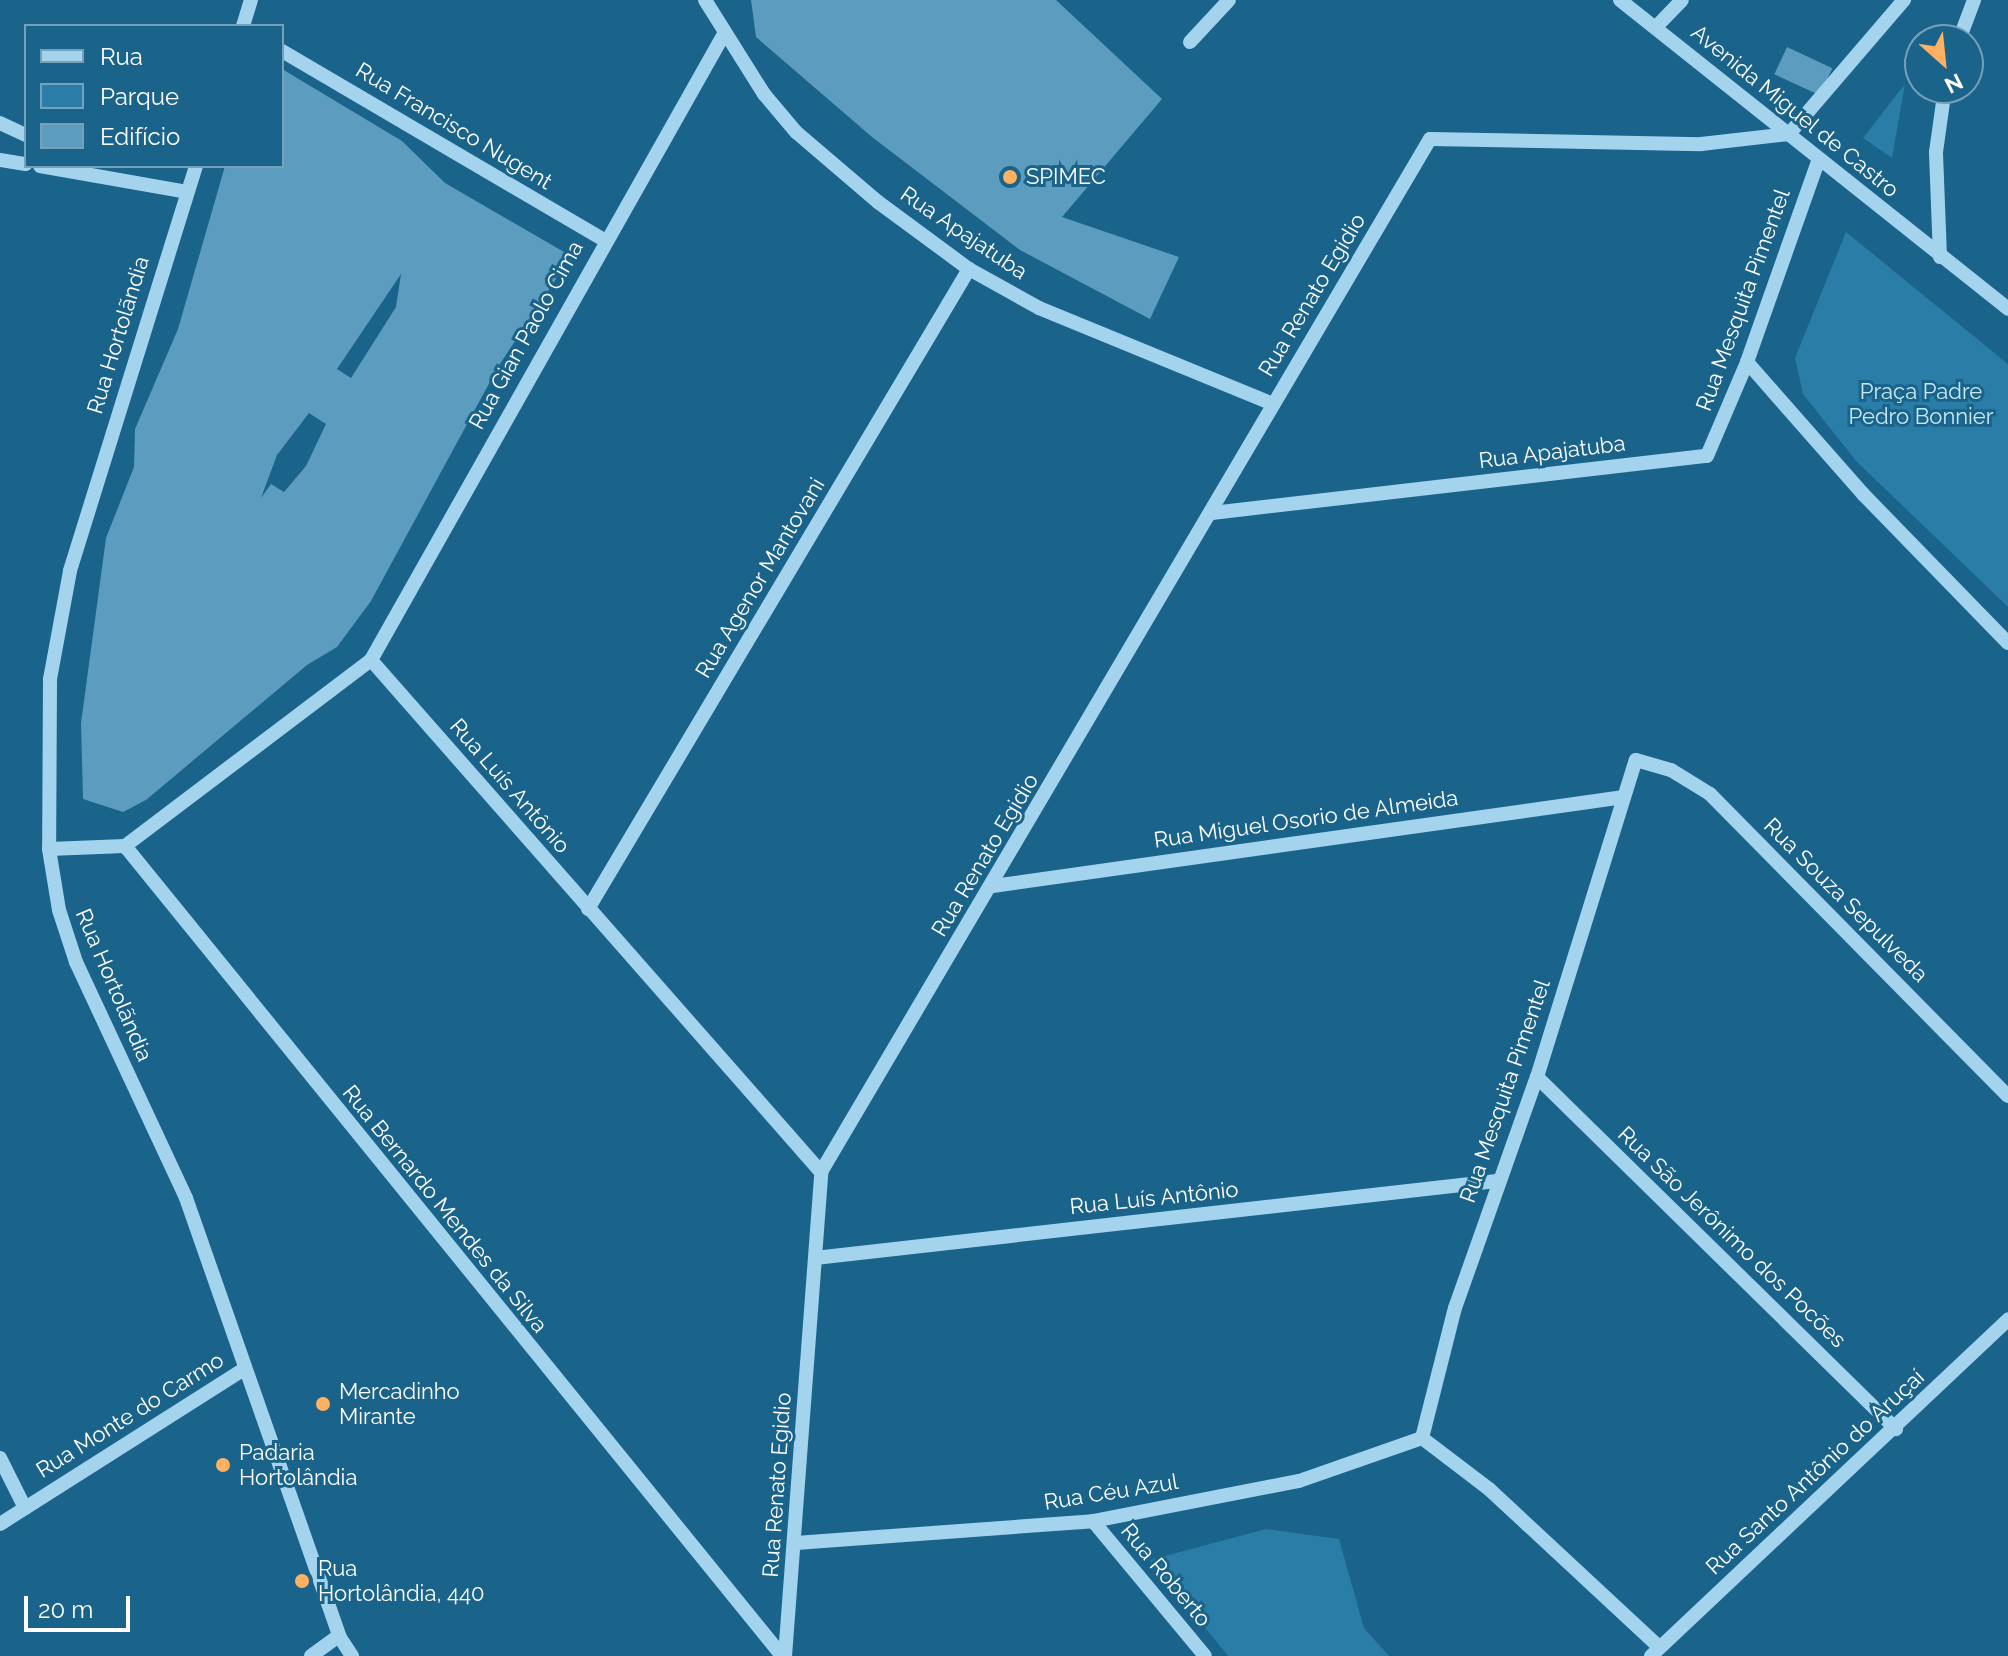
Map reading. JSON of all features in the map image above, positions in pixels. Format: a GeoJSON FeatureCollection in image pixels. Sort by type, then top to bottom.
{"type":"FeatureCollection","features":[{"type":"Feature","properties":{"kind":"street"},"geometry":{"type":"LineString","coordinates":[[244,24],[251,0]]}},
{"type":"Feature","properties":{"kind":"street","name":"Rua Apajatuba"},"geometry":{"type":"LineString","coordinates":[[705,0],[724,34],[796,132],[878,202],[969,269],[1039,308],[1273,404]]}},
{"type":"Feature","properties":{"kind":"street"},"geometry":{"type":"LineString","coordinates":[[1190,42],[1229,0]]}},
{"type":"Feature","properties":{"kind":"street","name":"Avenida Miguel de Castro"},"geometry":{"type":"LineString","coordinates":[[1620,0],[2008,309]]}},
{"type":"Feature","properties":{"kind":"street"},"geometry":{"type":"LineString","coordinates":[[1656,27],[1682,0]]}},
{"type":"Feature","properties":{"kind":"street"},"geometry":{"type":"LineString","coordinates":[[1789,134],[1904,0]]}},
{"type":"Feature","properties":{"kind":"street"},"geometry":{"type":"LineString","coordinates":[[1965,24],[1974,0]]}},
{"type":"Feature","properties":{"kind":"street","name":"Rua Gian Paolo Cima"},"geometry":{"type":"LineString","coordinates":[[371,660],[604,240],[724,34]]}},
{"type":"Feature","properties":{"kind":"street","name":"Rua Francisco Nugent"},"geometry":{"type":"LineString","coordinates":[[284,52],[604,240]]}},
{"type":"Feature","properties":{"kind":"street"},"geometry":{"type":"LineString","coordinates":[[1940,257],[1936,152],[1943,104]]}},
{"type":"Feature","properties":{"kind":"street"},"geometry":{"type":"LineString","coordinates":[[0,123],[24,134]]}},
{"type":"Feature","properties":{"kind":"street","name":"Rua Renato Egidio"},"geometry":{"type":"LineString","coordinates":[[783,1656],[796,1543],[821,1172],[993,886],[1430,139],[1701,144],[1789,134]]}},
{"type":"Feature","properties":{"kind":"street","name":"Rua Mesquita Pimentel"},"geometry":{"type":"LineString","coordinates":[[1707,456],[1747,362],[1819,159]]}},
{"type":"Feature","properties":{"kind":"street"},"geometry":{"type":"LineString","coordinates":[[0,160],[24,164]]}},
{"type":"Feature","properties":{"kind":"street","name":"Rua Hortolãndia"},"geometry":{"type":"LineString","coordinates":[[195,168],[70,571],[50,679],[49,849],[59,910],[76,962],[186,1198],[339,1636],[352,1656]]}},
{"type":"Feature","properties":{"kind":"street"},"geometry":{"type":"LineString","coordinates":[[81,169],[187,192]]}},
{"type":"Feature","properties":{"kind":"street","name":"Rua Agenor Mantovani"},"geometry":{"type":"LineString","coordinates":[[588,909],[969,269]]}},
{"type":"Feature","properties":{"kind":"street"},"geometry":{"type":"LineString","coordinates":[[1747,362],[1853,484],[2008,643]]}},
{"type":"Feature","properties":{"kind":"street","name":"Rua Apajatuba"},"geometry":{"type":"LineString","coordinates":[[1212,513],[1707,456]]}},
{"type":"Feature","properties":{"kind":"street"},"geometry":{"type":"LineString","coordinates":[[49,849],[125,846],[371,660]]}},
{"type":"Feature","properties":{"kind":"street","name":"Rua Luís Antônio"},"geometry":{"type":"LineString","coordinates":[[371,660],[821,1172]]}},
{"type":"Feature","properties":{"kind":"street","name":"Rua Mesquita Pimentel"},"geometry":{"type":"LineString","coordinates":[[1422,1438],[1455,1308],[1497,1181],[1537,1077],[1636,760]]}},
{"type":"Feature","properties":{"kind":"street","name":"Rua Souza Sepulveda"},"geometry":{"type":"LineString","coordinates":[[1636,760],[1671,770],[1710,794],[2008,1096]]}},
{"type":"Feature","properties":{"kind":"street","name":"Rua Miguel Osorio de Almeida"},"geometry":{"type":"LineString","coordinates":[[993,886],[1624,797]]}},
{"type":"Feature","properties":{"kind":"street","name":"Rua Bernardo Mendes da Silva"},"geometry":{"type":"LineString","coordinates":[[125,846],[783,1656]]}},
{"type":"Feature","properties":{"kind":"street","name":"Rua São Jerônimo dos Pocões"},"geometry":{"type":"LineString","coordinates":[[1537,1077],[1896,1429]]}},
{"type":"Feature","properties":{"kind":"street","name":"Rua Luís Antônio"},"geometry":{"type":"LineString","coordinates":[[815,1258],[1497,1181]]}},
{"type":"Feature","properties":{"kind":"street","name":"Rua Santo Antônio do Aruçaí"},"geometry":{"type":"LineString","coordinates":[[1655,1652],[1896,1429],[2008,1319]]}},
{"type":"Feature","properties":{"kind":"street","name":"Rua Monte do Carmo"},"geometry":{"type":"LineString","coordinates":[[0,1524],[244,1369]]}},
{"type":"Feature","properties":{"kind":"street"},"geometry":{"type":"LineString","coordinates":[[1422,1438],[1489,1489],[1655,1652]]}},
{"type":"Feature","properties":{"kind":"street","name":"Rua Céu Azul"},"geometry":{"type":"LineString","coordinates":[[796,1543],[1093,1521],[1299,1481],[1422,1438]]}},
{"type":"Feature","properties":{"kind":"street"},"geometry":{"type":"LineString","coordinates":[[1,1462],[25,1508]]}},
{"type":"Feature","properties":{"kind":"street","name":"Rua Roberto"},"geometry":{"type":"LineString","coordinates":[[1093,1521],[1205,1656]]}},
{"type":"Feature","properties":{"kind":"street"},"geometry":{"type":"LineString","coordinates":[[311,1656],[339,1636]]}},
{"type":"Feature","properties":{"kind":"green space"},"geometry":{"type":"Polygon","coordinates":[[[1904,85],[1892,158],[1863,138],[1904,85]]]}},
{"type":"Feature","properties":{"kind":"green space","name":"Praça Padre Pedro Bonnier"},"geometry":{"type":"Polygon","coordinates":[[[1846,232],[2008,364],[2008,607],[1856,461],[1803,394],[1795,358],[1846,232]]]}},
{"type":"Feature","properties":{"kind":"green space"},"geometry":{"type":"Polygon","coordinates":[[[1266,1529],[1339,1539],[1364,1628],[1389,1656],[1228,1656],[1150,1560],[1266,1529]]]}},
{"type":"Feature","properties":{"kind":"building","name":"SPIMEC"},"geometry":{"type":"Polygon","coordinates":[[[751,0],[1056,0],[1162,99],[1062,217],[1179,257],[1150,319],[1020,250],[872,137],[756,37],[751,0]]]}},
{"type":"Feature","properties":{"kind":"building"},"geometry":{"type":"Polygon","coordinates":[[[1787,47],[1832,68],[1820,95],[1774,74],[1787,47]]]}},
{"type":"Feature","properties":{"kind":"building"},"geometry":{"type":"Polygon","coordinates":[[[284,70],[402,141],[445,183],[571,256],[498,367],[371,601],[337,647],[307,665],[146,800],[123,812],[83,799],[81,723],[106,538],[134,467],[135,429],[178,329],[224,168],[284,168],[284,70]],[[401,274],[337,369],[351,378],[396,307],[401,274]],[[309,413],[277,455],[261,498],[271,484],[284,492],[306,466],[326,424],[309,413]]]}},
{"type":"Feature","properties":{"kind":"place","name":"SPIMEC"},"geometry":{"type":"Point","coordinates":[1010,177]}},
{"type":"Feature","properties":{"kind":"place","name":"Mercadinho Mirante"},"geometry":{"type":"Point","coordinates":[323,1404]}},
{"type":"Feature","properties":{"kind":"place","name":"Padaria Hortolândia"},"geometry":{"type":"Point","coordinates":[223,1465]}},
{"type":"Feature","properties":{"kind":"place","name":"Rua Hortolândia, 440"},"geometry":{"type":"Point","coordinates":[302,1581]}}]}
